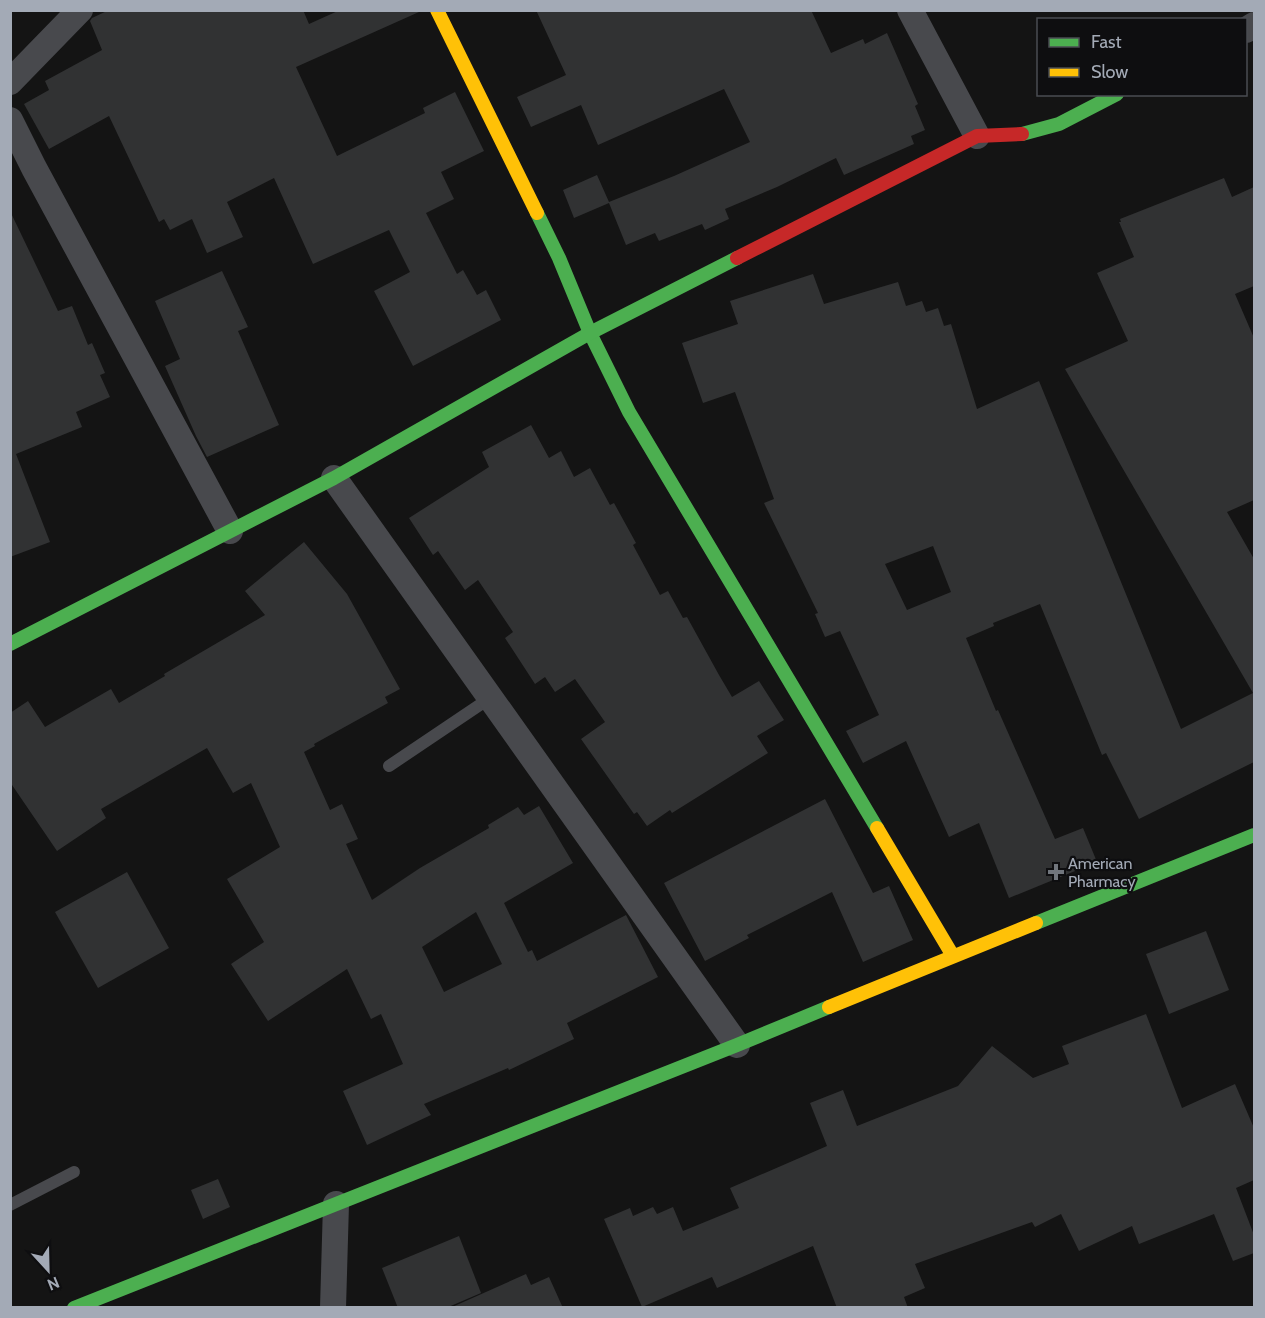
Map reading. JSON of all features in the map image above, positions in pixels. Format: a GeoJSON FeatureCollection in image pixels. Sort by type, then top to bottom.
{"type":"FeatureCollection","features":[{"type":"Feature","properties":{"kind":"street"},"geometry":{"type":"LineString","coordinates":[[10,82],[80,10]]}},
{"type":"Feature","properties":{"kind":"street"},"geometry":{"type":"LineString","coordinates":[[437,10],[560,258],[590,333],[629,412],[953,956]]}},
{"type":"Feature","properties":{"kind":"street"},"geometry":{"type":"LineString","coordinates":[[910,10],[977,136]]}},
{"type":"Feature","properties":{"kind":"street"},"geometry":{"type":"LineString","coordinates":[[10,644],[334,478],[590,333],[977,136],[1017,135],[1059,124],[1113,96]]}},
{"type":"Feature","properties":{"kind":"street"},"geometry":{"type":"LineString","coordinates":[[10,120],[230,531]]}},
{"type":"Feature","properties":{"kind":"street"},"geometry":{"type":"LineString","coordinates":[[334,478],[737,1045]]}},
{"type":"Feature","properties":{"kind":"street"},"geometry":{"type":"LineString","coordinates":[[74,1308],[737,1045],[1254,835]]}},
{"type":"Feature","properties":{"kind":"street"},"geometry":{"type":"LineString","coordinates":[[333,1308],[336,1204]]}},
{"type":"Feature","properties":{"kind":"lane"},"geometry":{"type":"LineString","coordinates":[[389,766],[490,698]]}},
{"type":"Feature","properties":{"kind":"lane"},"geometry":{"type":"LineString","coordinates":[[10,1205],[74,1172]]}},
{"type":"Feature","properties":{"kind":"building"},"geometry":{"type":"Polygon","coordinates":[[[109,10],[303,10],[309,24],[340,10],[419,10],[419,12],[296,67],[337,156],[425,113],[423,108],[455,92],[484,151],[441,172],[454,199],[426,213],[457,274],[463,270],[477,295],[486,290],[501,320],[413,366],[374,291],[410,272],[389,230],[313,264],[274,178],[227,202],[243,237],[207,253],[192,219],[170,230],[164,219],[159,222],[109,116],[49,149],[24,104],[49,90],[45,81],[102,50],[90,21],[109,10]]]}},
{"type":"Feature","properties":{"kind":"building"},"geometry":{"type":"Polygon","coordinates":[[[536,10],[811,10],[831,53],[863,39],[865,44],[887,33],[918,104],[915,106],[925,130],[911,136],[914,144],[844,175],[836,158],[725,209],[729,219],[705,230],[702,224],[659,241],[655,233],[626,245],[609,203],[574,218],[563,190],[597,175],[609,202],[750,142],[724,89],[598,145],[581,105],[531,127],[517,97],[566,75],[536,10]]]}},
{"type":"Feature","properties":{"kind":"building"},"geometry":{"type":"Polygon","coordinates":[[[1224,178],[1232,197],[1254,187],[1254,286],[1235,294],[1254,338],[1254,500],[1227,512],[1254,559],[1254,762],[1139,819],[1106,753],[1102,755],[1040,604],[993,623],[994,626],[966,638],[996,711],[998,710],[1055,839],[1083,828],[1097,862],[1009,898],[979,823],[949,837],[906,741],[863,763],[846,731],[879,715],[840,631],[825,637],[815,614],[818,613],[764,503],[774,499],[735,392],[703,403],[682,343],[738,324],[730,301],[813,274],[824,304],[898,282],[906,306],[922,301],[926,312],[938,308],[944,326],[951,324],[977,409],[1039,381],[1181,729],[1253,693],[1065,369],[1128,341],[1097,273],[1134,257],[1119,222],[1121,222],[1120,219],[1224,178]],[[933,546],[885,564],[907,610],[951,592],[933,546]]]}},
{"type":"Feature","properties":{"kind":"building"},"geometry":{"type":"Polygon","coordinates":[[[10,211],[58,311],[72,306],[88,345],[92,343],[105,373],[100,375],[110,397],[76,412],[82,427],[16,454],[50,542],[10,557],[10,211]]]}},
{"type":"Feature","properties":{"kind":"building"},"geometry":{"type":"Polygon","coordinates":[[[222,271],[248,327],[238,331],[279,425],[207,457],[165,366],[180,359],[155,301],[222,271]]]}},
{"type":"Feature","properties":{"kind":"building"},"geometry":{"type":"Polygon","coordinates":[[[531,425],[549,458],[561,451],[574,477],[590,468],[610,505],[614,503],[660,595],[668,591],[683,618],[687,617],[732,697],[759,681],[784,720],[757,736],[768,753],[672,813],[670,810],[647,826],[637,812],[634,814],[581,739],[605,722],[575,679],[555,692],[545,677],[535,684],[505,638],[513,632],[478,580],[465,590],[438,551],[433,555],[409,518],[489,467],[482,452],[531,425]]]}},
{"type":"Feature","properties":{"kind":"building"},"geometry":{"type":"Polygon","coordinates":[[[304,542],[347,594],[400,689],[385,697],[388,703],[314,744],[315,746],[304,752],[330,810],[342,804],[358,839],[346,844],[372,900],[420,868],[489,828],[488,825],[518,807],[524,815],[539,806],[573,863],[504,903],[528,952],[532,950],[537,961],[626,915],[658,977],[567,1023],[574,1039],[509,1070],[508,1068],[424,1104],[431,1115],[367,1145],[343,1091],[403,1064],[381,1014],[371,1019],[347,969],[268,1021],[231,964],[264,942],[227,879],[280,847],[251,783],[233,793],[207,748],[101,809],[106,818],[57,851],[10,782],[10,713],[28,701],[45,727],[111,689],[119,703],[265,615],[245,591],[304,542]],[[476,912],[422,947],[444,992],[502,964],[476,912]]]}},
{"type":"Feature","properties":{"kind":"building"},"geometry":{"type":"Polygon","coordinates":[[[825,799],[873,893],[889,886],[913,940],[863,962],[832,892],[747,935],[749,938],[705,961],[664,883],[825,799]]]}},
{"type":"Feature","properties":{"kind":"building"},"geometry":{"type":"Polygon","coordinates":[[[127,872],[169,948],[98,988],[55,912],[127,872]]]}},
{"type":"Feature","properties":{"kind":"building"},"geometry":{"type":"Polygon","coordinates":[[[1206,931],[1229,990],[1169,1014],[1146,954],[1206,931]]]}},
{"type":"Feature","properties":{"kind":"building"},"geometry":{"type":"Polygon","coordinates":[[[1146,1014],[1182,1108],[1235,1084],[1254,1128],[1254,1180],[1236,1188],[1254,1235],[1254,1253],[1233,1261],[1214,1214],[1139,1244],[1132,1226],[1079,1251],[1061,1214],[1035,1227],[1032,1222],[915,1264],[925,1288],[904,1297],[908,1308],[837,1308],[813,1246],[717,1288],[712,1277],[642,1307],[604,1219],[630,1208],[633,1216],[653,1207],[657,1214],[673,1207],[683,1231],[739,1208],[730,1188],[827,1146],[810,1103],[843,1090],[857,1126],[958,1086],[992,1046],[1033,1078],[1069,1064],[1062,1046],[1146,1014]]]}},
{"type":"Feature","properties":{"kind":"building"},"geometry":{"type":"Polygon","coordinates":[[[218,1179],[230,1207],[203,1219],[191,1190],[218,1179]]]}},
{"type":"Feature","properties":{"kind":"building"},"geometry":{"type":"Polygon","coordinates":[[[459,1236],[481,1293],[446,1308],[398,1308],[382,1268],[459,1236]]]}},
{"type":"Feature","properties":{"kind":"building"},"geometry":{"type":"Polygon","coordinates":[[[526,1274],[531,1285],[549,1277],[563,1308],[450,1308],[526,1274]]]}},
{"type":"Feature","properties":{"kind":"traffic: fast"},"geometry":{"type":"LineString","coordinates":[[1022,134],[1059,124],[1113,96]]}},
{"type":"Feature","properties":{"kind":"traffic: fast"},"geometry":{"type":"LineString","coordinates":[[537,213],[559,258],[590,333],[629,412],[877,828]]}},
{"type":"Feature","properties":{"kind":"traffic: fast"},"geometry":{"type":"LineString","coordinates":[[10,644],[334,478],[590,333],[737,258]]}},
{"type":"Feature","properties":{"kind":"traffic: fast"},"geometry":{"type":"LineString","coordinates":[[1036,923],[1254,835]]}},
{"type":"Feature","properties":{"kind":"traffic: fast"},"geometry":{"type":"LineString","coordinates":[[74,1308],[829,1007]]}},
{"type":"Feature","properties":{"kind":"traffic: slow"},"geometry":{"type":"LineString","coordinates":[[437,10],[537,213]]}},
{"type":"Feature","properties":{"kind":"traffic: slow"},"geometry":{"type":"LineString","coordinates":[[877,828],[953,956]]}},
{"type":"Feature","properties":{"kind":"traffic: slow"},"geometry":{"type":"LineString","coordinates":[[829,1007],[1036,923]]}},
{"type":"Feature","properties":{"kind":"traffic: jam"},"geometry":{"type":"LineString","coordinates":[[737,258],[977,136],[1022,134]]}},
{"type":"Feature","properties":{"kind":"place","name":"American Pharmacy"},"geometry":{"type":"Point","coordinates":[1056,872]}}]}
